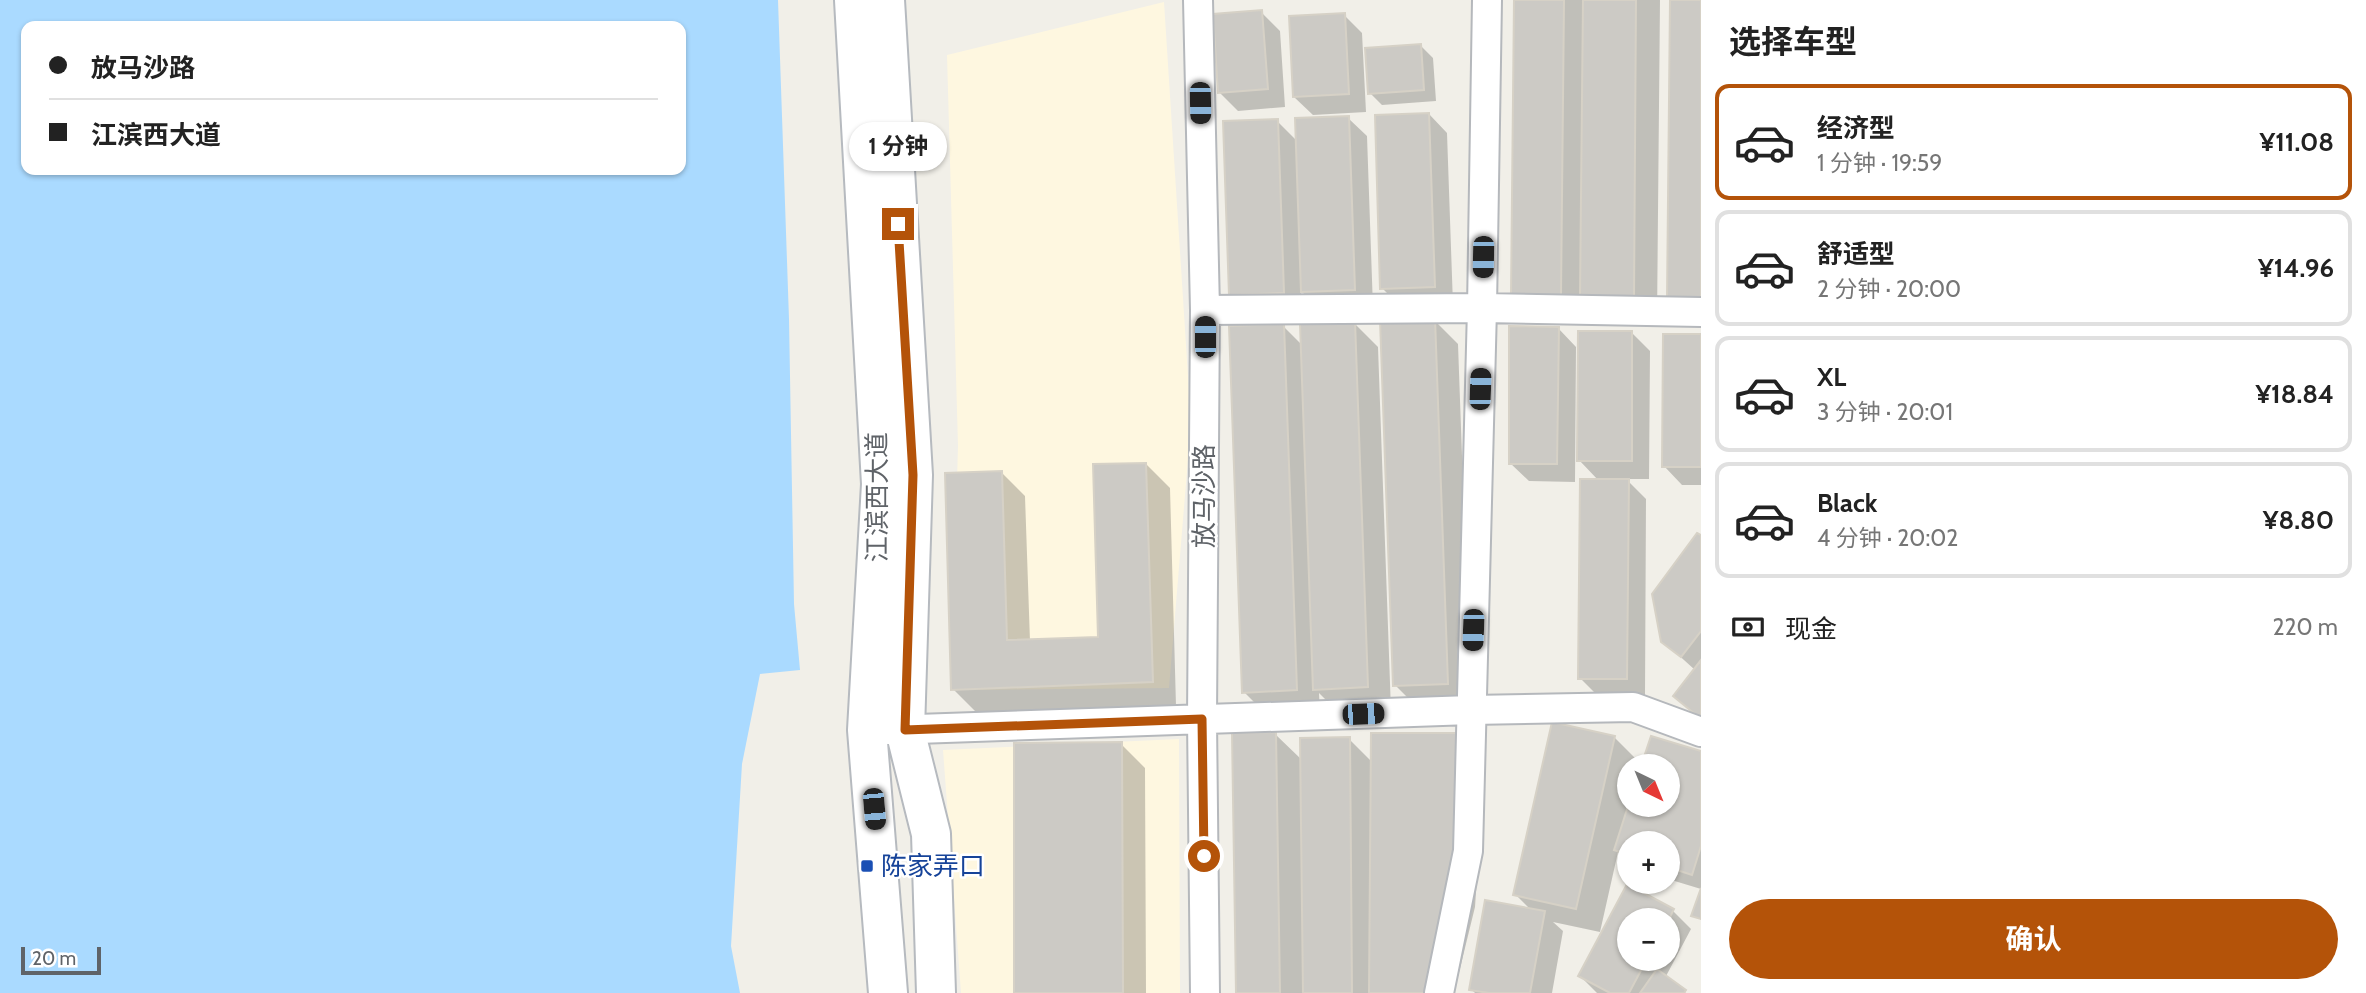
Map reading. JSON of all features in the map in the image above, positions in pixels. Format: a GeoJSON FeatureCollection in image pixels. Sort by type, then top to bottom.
{"type":"FeatureCollection","features":[{"type":"Feature","properties":{"kind":"main road","name":"江滨西大道"},"geometry":{"type":"LineString","coordinates":[[874,1],[913,475],[905,730],[931,834],[936,993]]}},
{"type":"Feature","properties":{"kind":"main road","name":"江滨西大道"},"geometry":{"type":"LineString","coordinates":[[874,1],[881,484],[867,730],[888,993]]}},
{"type":"Feature","properties":{"kind":"street","name":"放马沙路"},"geometry":{"type":"LineString","coordinates":[[1198,0],[1205,310],[1202,719],[1205,993]]}},
{"type":"Feature","properties":{"kind":"street"},"geometry":{"type":"LineString","coordinates":[[1439,993],[1468,851],[1487,0]]}},
{"type":"Feature","properties":{"kind":"street"},"geometry":{"type":"LineString","coordinates":[[1205,310],[1482,309],[1701,312]]}},
{"type":"Feature","properties":{"kind":"street"},"geometry":{"type":"LineString","coordinates":[[867,730],[1471,710],[1633,708],[1701,732]]}},
{"type":"Feature","properties":{"kind":"shaded area"},"geometry":{"type":"Polygon","coordinates":[[[1164,2],[1191,423],[1169,688],[951,690],[958,446],[947,55],[1164,2]]]}},
{"type":"Feature","properties":{"kind":"shaded area"},"geometry":{"type":"Polygon","coordinates":[[[1179,739],[1180,993],[961,993],[943,750],[1179,739]]]}},
{"type":"Feature","properties":{"kind":"water"},"geometry":{"type":"Polygon","coordinates":[[[0,0],[778,0],[789,319],[794,604],[800,670],[760,674],[742,764],[731,946],[740,993],[0,993],[0,0]]]}},
{"type":"Feature","properties":{"kind":"building"},"geometry":{"type":"Polygon","coordinates":[[[1514,0],[1564,0],[1561,295],[1511,295],[1514,0]]]}},
{"type":"Feature","properties":{"kind":"building"},"geometry":{"type":"Polygon","coordinates":[[[1583,0],[1636,0],[1634,297],[1580,297],[1583,0]]]}},
{"type":"Feature","properties":{"kind":"building"},"geometry":{"type":"Polygon","coordinates":[[[1670,0],[1701,0],[1701,300],[1667,300],[1670,0]]]}},
{"type":"Feature","properties":{"kind":"building"},"geometry":{"type":"Polygon","coordinates":[[[1262,10],[1268,89],[1218,93],[1213,14],[1262,10]]]}},
{"type":"Feature","properties":{"kind":"building"},"geometry":{"type":"Polygon","coordinates":[[[1345,13],[1349,94],[1293,97],[1289,16],[1345,13]]]}},
{"type":"Feature","properties":{"kind":"building"},"geometry":{"type":"Polygon","coordinates":[[[1421,44],[1424,90],[1368,94],[1365,48],[1421,44]]]}},
{"type":"Feature","properties":{"kind":"building"},"geometry":{"type":"Polygon","coordinates":[[[1429,113],[1435,287],[1380,289],[1375,115],[1429,113]]]}},
{"type":"Feature","properties":{"kind":"building"},"geometry":{"type":"Polygon","coordinates":[[[1349,116],[1355,290],[1301,292],[1295,118],[1349,116]]]}},
{"type":"Feature","properties":{"kind":"building"},"geometry":{"type":"Polygon","coordinates":[[[1278,119],[1284,293],[1229,295],[1223,121],[1278,119]]]}},
{"type":"Feature","properties":{"kind":"building"},"geometry":{"type":"Polygon","coordinates":[[[1435,318],[1448,684],[1393,686],[1380,320],[1435,318]]]}},
{"type":"Feature","properties":{"kind":"building"},"geometry":{"type":"Polygon","coordinates":[[[1355,321],[1368,687],[1313,690],[1300,324],[1355,321]]]}},
{"type":"Feature","properties":{"kind":"building"},"geometry":{"type":"Polygon","coordinates":[[[1284,324],[1297,690],[1242,693],[1229,326],[1284,324]]]}},
{"type":"Feature","properties":{"kind":"building"},"geometry":{"type":"Polygon","coordinates":[[[1509,326],[1559,327],[1557,464],[1509,464],[1509,326]]]}},
{"type":"Feature","properties":{"kind":"building"},"geometry":{"type":"Polygon","coordinates":[[[1578,331],[1632,331],[1632,461],[1577,461],[1578,331]]]}},
{"type":"Feature","properties":{"kind":"building"},"geometry":{"type":"Polygon","coordinates":[[[1663,334],[1701,334],[1701,467],[1662,467],[1663,334]]]}},
{"type":"Feature","properties":{"kind":"building"},"geometry":{"type":"Polygon","coordinates":[[[1146,463],[1153,682],[951,690],[945,473],[1002,471],[1007,640],[1098,637],[1093,464],[1146,463]]]}},
{"type":"Feature","properties":{"kind":"building"},"geometry":{"type":"Polygon","coordinates":[[[1580,479],[1629,479],[1627,679],[1578,679],[1580,479]]]}},
{"type":"Feature","properties":{"kind":"building"},"geometry":{"type":"Polygon","coordinates":[[[1697,533],[1701,535],[1701,631],[1681,657],[1661,642],[1652,594],[1697,533]]]}},
{"type":"Feature","properties":{"kind":"building"},"geometry":{"type":"Polygon","coordinates":[[[1701,660],[1701,719],[1673,696],[1701,660]]]}},
{"type":"Feature","properties":{"kind":"building"},"geometry":{"type":"Polygon","coordinates":[[[1552,722],[1615,736],[1576,909],[1513,895],[1552,722]]]}},
{"type":"Feature","properties":{"kind":"building"},"geometry":{"type":"Polygon","coordinates":[[[1276,732],[1280,993],[1236,993],[1232,733],[1276,732]]]}},
{"type":"Feature","properties":{"kind":"building"},"geometry":{"type":"Polygon","coordinates":[[[1371,733],[1462,733],[1452,882],[1425,993],[1369,993],[1371,733]]]}},
{"type":"Feature","properties":{"kind":"building"},"geometry":{"type":"Polygon","coordinates":[[[1651,736],[1701,751],[1701,846],[1692,875],[1680,871],[1680,831],[1620,831],[1625,817],[1680,817],[1680,754],[1645,754],[1651,736]]]}},
{"type":"Feature","properties":{"kind":"building"},"geometry":{"type":"Polygon","coordinates":[[[1350,737],[1352,993],[1303,993],[1300,738],[1350,737]]]}},
{"type":"Feature","properties":{"kind":"building"},"geometry":{"type":"Polygon","coordinates":[[[1122,742],[1123,993],[1014,993],[1014,743],[1122,742]]]}},
{"type":"Feature","properties":{"kind":"building"},"geometry":{"type":"Polygon","coordinates":[[[1701,888],[1701,919],[1691,916],[1701,888]]]}},
{"type":"Feature","properties":{"kind":"building"},"geometry":{"type":"Polygon","coordinates":[[[1622,894],[1646,894],[1672,908],[1617,908],[1617,971],[1641,971],[1629,993],[1610,993],[1578,976],[1622,894]]]}},
{"type":"Feature","properties":{"kind":"building"},"geometry":{"type":"Polygon","coordinates":[[[1485,900],[1545,911],[1530,993],[1469,990],[1485,900]]]}},
{"type":"Feature","properties":{"kind":"building"},"geometry":{"type":"Polygon","coordinates":[[[1656,971],[1660,971],[1686,990],[1684,993],[1640,993],[1656,971]]]}},
{"type":"Feature","properties":{"kind":"place","name":"陈家弄口"},"geometry":{"type":"Point","coordinates":[867,866]}},
{"type":"Feature","properties":{"kind":"route"},"geometry":{"type":"LineString","coordinates":[[898,224],[913,475],[905,730],[1202,719],[1204,856]]}}]}
